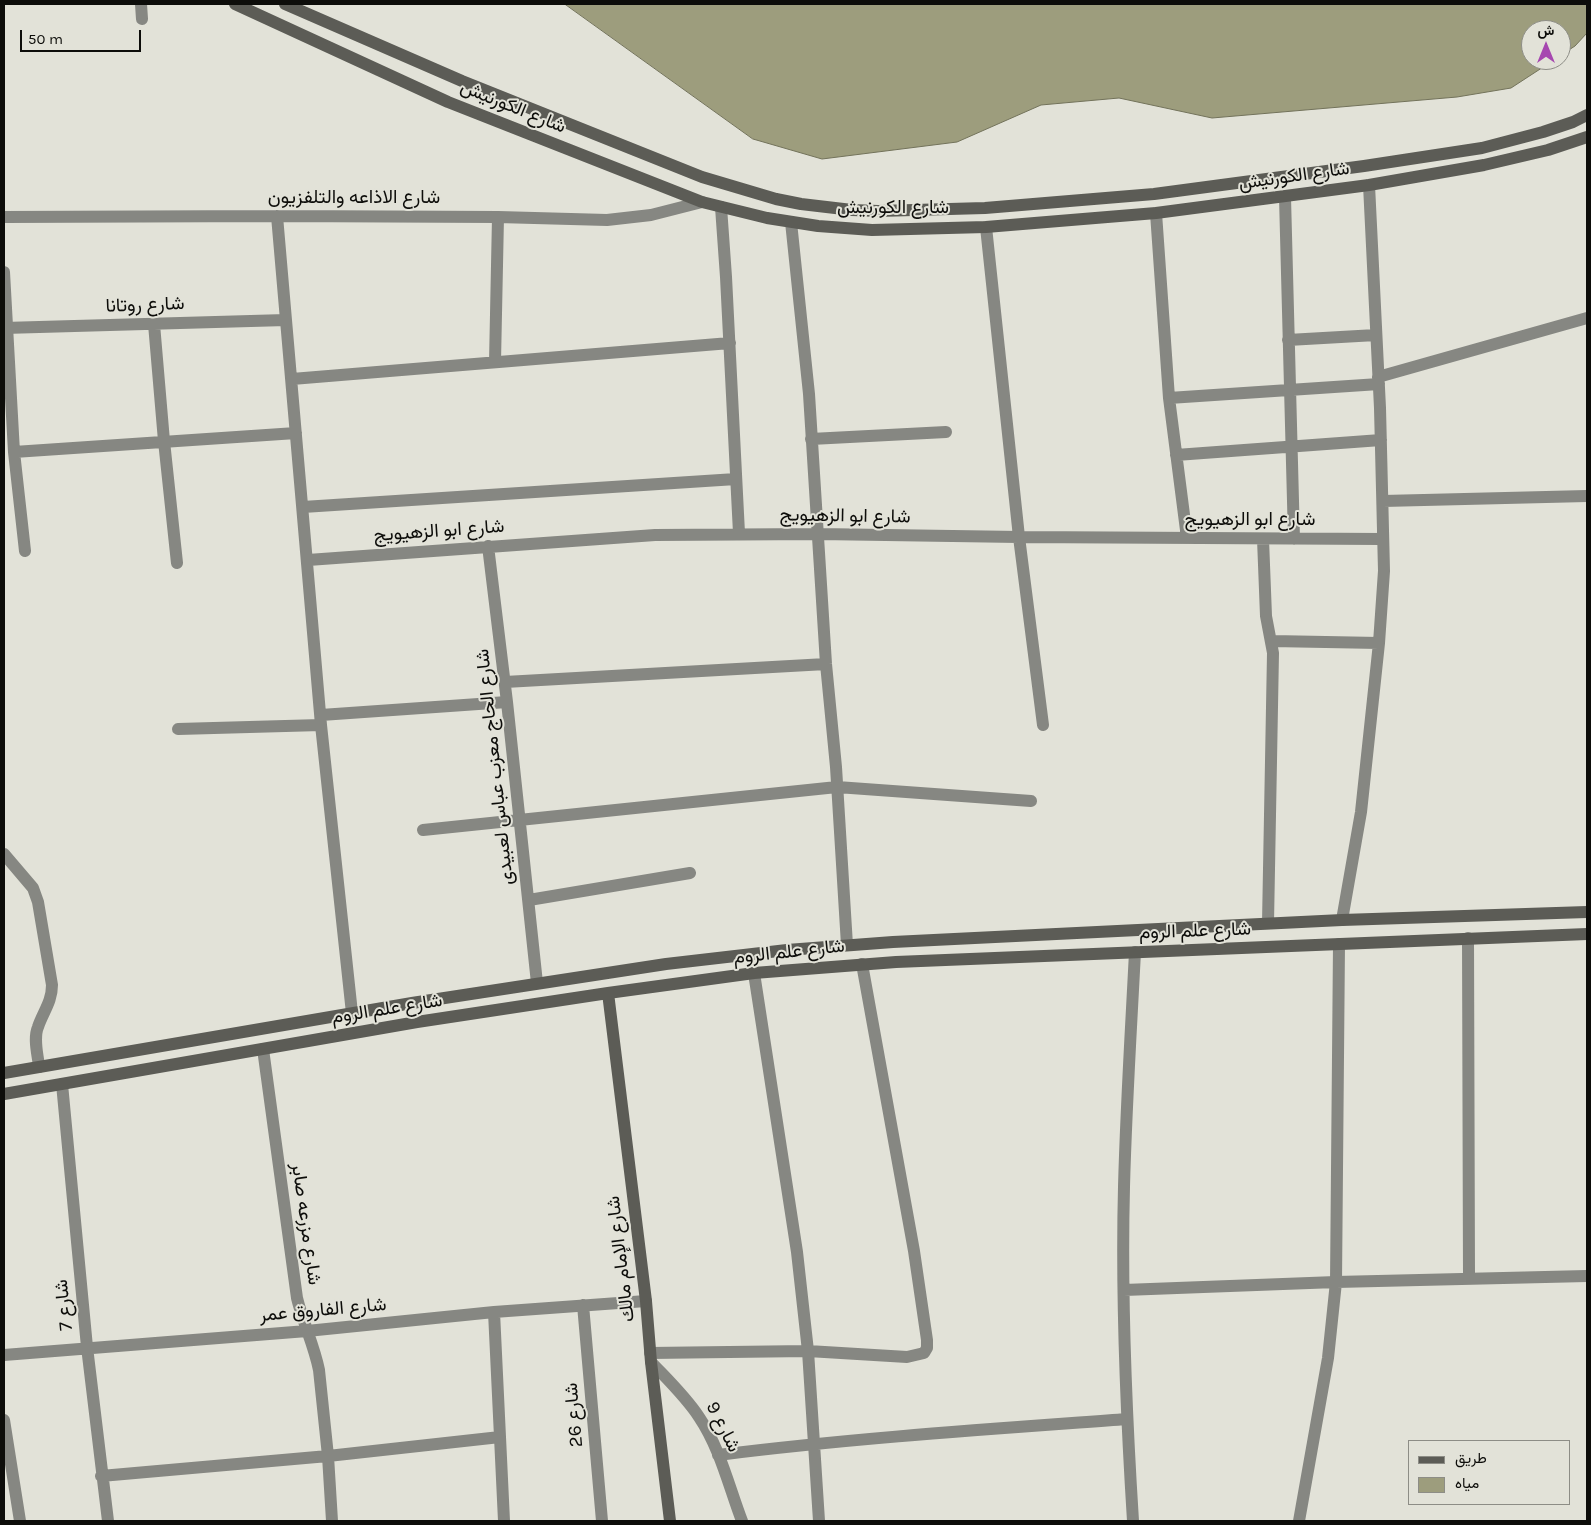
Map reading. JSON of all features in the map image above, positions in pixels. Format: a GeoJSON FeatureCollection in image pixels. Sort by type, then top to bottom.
{"type":"FeatureCollection","features":[{"type":"Feature","properties":{"kind":"street"},"geometry":{"type":"LineString","coordinates":[[141,4],[142,19]]}},
{"type":"Feature","properties":{"kind":"street","name":"شارع الكورنيش"},"geometry":{"type":"LineString","coordinates":[[234,4],[448,102],[698,200],[721,207],[791,222],[872,230],[986,227],[1156,213],[1284,197],[1370,185],[1508,160],[1548,150],[1587,137]]}},
{"type":"Feature","properties":{"kind":"street","name":"شارع الكورنيش"},"geometry":{"type":"LineString","coordinates":[[285,4],[462,81],[702,177],[768,197],[826,208],[878,211],[985,208],[1154,194],[1482,148],[1513,141],[1574,122],[1587,114]]}},
{"type":"Feature","properties":{"kind":"street"},"geometry":{"type":"LineString","coordinates":[[698,200],[702,177]]}},
{"type":"Feature","properties":{"kind":"street"},"geometry":{"type":"LineString","coordinates":[[1342,920],[1361,812],[1379,643],[1384,571],[1379,381],[1370,185]]}},
{"type":"Feature","properties":{"kind":"street"},"geometry":{"type":"LineString","coordinates":[[1284,197],[1294,539]]}},
{"type":"Feature","properties":{"kind":"street","name":"شارع الاذاعه والتلفزيون"},"geometry":{"type":"LineString","coordinates":[[4,218],[277,216],[498,217],[607,220],[651,215],[698,200]]}},
{"type":"Feature","properties":{"kind":"street"},"geometry":{"type":"LineString","coordinates":[[721,207],[730,342],[739,533]]}},
{"type":"Feature","properties":{"kind":"street"},"geometry":{"type":"LineString","coordinates":[[1156,213],[1169,398],[1187,538]]}},
{"type":"Feature","properties":{"kind":"street"},"geometry":{"type":"LineString","coordinates":[[277,216],[321,720],[352,1013]]}},
{"type":"Feature","properties":{"kind":"street"},"geometry":{"type":"LineString","coordinates":[[495,362],[498,217]]}},
{"type":"Feature","properties":{"kind":"street"},"geometry":{"type":"LineString","coordinates":[[791,222],[809,394],[826,664],[837,787],[847,945]]}},
{"type":"Feature","properties":{"kind":"street"},"geometry":{"type":"LineString","coordinates":[[986,227],[1019,537],[1043,725]]}},
{"type":"Feature","properties":{"kind":"street"},"geometry":{"type":"LineString","coordinates":[[4,272],[7,386],[25,551]]}},
{"type":"Feature","properties":{"kind":"street"},"geometry":{"type":"LineString","coordinates":[[1169,398],[1290,390],[1379,381],[1587,318]]}},
{"type":"Feature","properties":{"kind":"street","name":"شارع روتانا"},"geometry":{"type":"LineString","coordinates":[[6,328],[286,320]]}},
{"type":"Feature","properties":{"kind":"street"},"geometry":{"type":"LineString","coordinates":[[154,324],[177,563]]}},
{"type":"Feature","properties":{"kind":"street"},"geometry":{"type":"LineString","coordinates":[[1288,340],[1376,335]]}},
{"type":"Feature","properties":{"kind":"street"},"geometry":{"type":"LineString","coordinates":[[292,379],[730,342]]}},
{"type":"Feature","properties":{"kind":"street"},"geometry":{"type":"LineString","coordinates":[[812,439],[946,432]]}},
{"type":"Feature","properties":{"kind":"street"},"geometry":{"type":"LineString","coordinates":[[14,452],[296,433]]}},
{"type":"Feature","properties":{"kind":"street"},"geometry":{"type":"LineString","coordinates":[[1176,456],[1381,440]]}},
{"type":"Feature","properties":{"kind":"street"},"geometry":{"type":"LineString","coordinates":[[303,507],[736,479]]}},
{"type":"Feature","properties":{"kind":"street"},"geometry":{"type":"LineString","coordinates":[[1383,501],[1587,496]]}},
{"type":"Feature","properties":{"kind":"street","name":"شارع ابو الزهيويج"},"geometry":{"type":"LineString","coordinates":[[308,560],[655,535],[739,533],[1382,539]]}},
{"type":"Feature","properties":{"kind":"street"},"geometry":{"type":"LineString","coordinates":[[1263,538],[1266,616],[1273,653],[1268,923]]}},
{"type":"Feature","properties":{"kind":"street","name":"شارع الحاج معزب عباس لعبيدى"},"geometry":{"type":"LineString","coordinates":[[488,546],[505,682],[537,983]]}},
{"type":"Feature","properties":{"kind":"street"},"geometry":{"type":"LineString","coordinates":[[1272,641],[1379,643]]}},
{"type":"Feature","properties":{"kind":"street"},"geometry":{"type":"LineString","coordinates":[[505,682],[826,664]]}},
{"type":"Feature","properties":{"kind":"street"},"geometry":{"type":"LineString","coordinates":[[178,729],[321,720],[507,702]]}},
{"type":"Feature","properties":{"kind":"street"},"geometry":{"type":"LineString","coordinates":[[423,830],[837,787],[1031,801]]}},
{"type":"Feature","properties":{"kind":"street"},"geometry":{"type":"LineString","coordinates":[[4,854],[33,888],[40,911],[52,995],[36,1036],[39,1067]]}},
{"type":"Feature","properties":{"kind":"street"},"geometry":{"type":"LineString","coordinates":[[528,900],[690,872]]}},
{"type":"Feature","properties":{"kind":"street","name":"شارع علم الروم"},"geometry":{"type":"LineString","coordinates":[[4,1073],[537,983],[684,962],[847,945],[1268,923],[1587,912]]}},
{"type":"Feature","properties":{"kind":"street","name":"شارع علم الروم"},"geometry":{"type":"LineString","coordinates":[[5,1094],[417,1022],[754,973],[862,964],[1587,934]]}},
{"type":"Feature","properties":{"kind":"street"},"geometry":{"type":"LineString","coordinates":[[1015,936],[1015,957]]}},
{"type":"Feature","properties":{"kind":"street"},"geometry":{"type":"LineString","coordinates":[[1468,938],[1469,1279]]}},
{"type":"Feature","properties":{"kind":"street"},"geometry":{"type":"LineString","coordinates":[[1299,1521],[1328,1358],[1336,1282],[1339,944]]}},
{"type":"Feature","properties":{"kind":"street"},"geometry":{"type":"LineString","coordinates":[[1133,1521],[1127,1420],[1124,1187],[1135,952]]}},
{"type":"Feature","properties":{"kind":"street"},"geometry":{"type":"LineString","coordinates":[[650,1357],[808,1352],[907,1356],[924,1353],[927,1348],[914,1251],[862,964]]}},
{"type":"Feature","properties":{"kind":"street"},"geometry":{"type":"LineString","coordinates":[[754,973],[794,1233],[808,1352],[819,1521]]}},
{"type":"Feature","properties":{"kind":"street","name":"شارع الإمام مالك"},"geometry":{"type":"LineString","coordinates":[[608,993],[646,1301],[650,1357],[670,1521]]}},
{"type":"Feature","properties":{"kind":"street"},"geometry":{"type":"LineString","coordinates":[[412,1003],[417,1022]]}},
{"type":"Feature","properties":{"kind":"street","name":"شارع مزرعه صابر"},"geometry":{"type":"LineString","coordinates":[[263,1049],[297,1298],[312,1344],[318,1370],[328,1456],[332,1521]]}},
{"type":"Feature","properties":{"kind":"street"},"geometry":{"type":"LineString","coordinates":[[4,1078],[5,1094]]}},
{"type":"Feature","properties":{"kind":"street","name":"شارع 7"},"geometry":{"type":"LineString","coordinates":[[62,1084],[87,1347],[101,1476],[108,1521]]}},
{"type":"Feature","properties":{"kind":"street"},"geometry":{"type":"LineString","coordinates":[[1124,1290],[1336,1282],[1587,1276]]}},
{"type":"Feature","properties":{"kind":"street","name":"شارع الفاروق عمر"},"geometry":{"type":"LineString","coordinates":[[4,1355],[307,1331],[494,1312],[646,1301]]}},
{"type":"Feature","properties":{"kind":"street","name":"شارع 26"},"geometry":{"type":"LineString","coordinates":[[584,1305],[602,1521]]}},
{"type":"Feature","properties":{"kind":"street"},"geometry":{"type":"LineString","coordinates":[[494,1312],[504,1521]]}},
{"type":"Feature","properties":{"kind":"street","name":"شارع 9"},"geometry":{"type":"LineString","coordinates":[[650,1357],[688,1401],[710,1436],[742,1521]]}},
{"type":"Feature","properties":{"kind":"street"},"geometry":{"type":"LineString","coordinates":[[4,1420],[20,1521]]}},
{"type":"Feature","properties":{"kind":"street"},"geometry":{"type":"LineString","coordinates":[[718,1455],[814,1443],[1127,1420]]}},
{"type":"Feature","properties":{"kind":"street"},"geometry":{"type":"LineString","coordinates":[[101,1476],[328,1456],[500,1437]]}},
{"type":"Feature","properties":{"kind":"street"},"geometry":{"type":"LineString","coordinates":[[4,1506],[17,1504]]}},
{"type":"Feature","properties":{"kind":"water"},"geometry":{"type":"Polygon","coordinates":[[[565,4],[1587,4],[1587,33],[1575,46],[1571,49],[1571,20],[1521,20],[1521,70],[1539,70],[1511,88],[1457,97],[1212,118],[1119,98],[1041,105],[957,142],[822,159],[753,139],[565,4]]]}}]}
